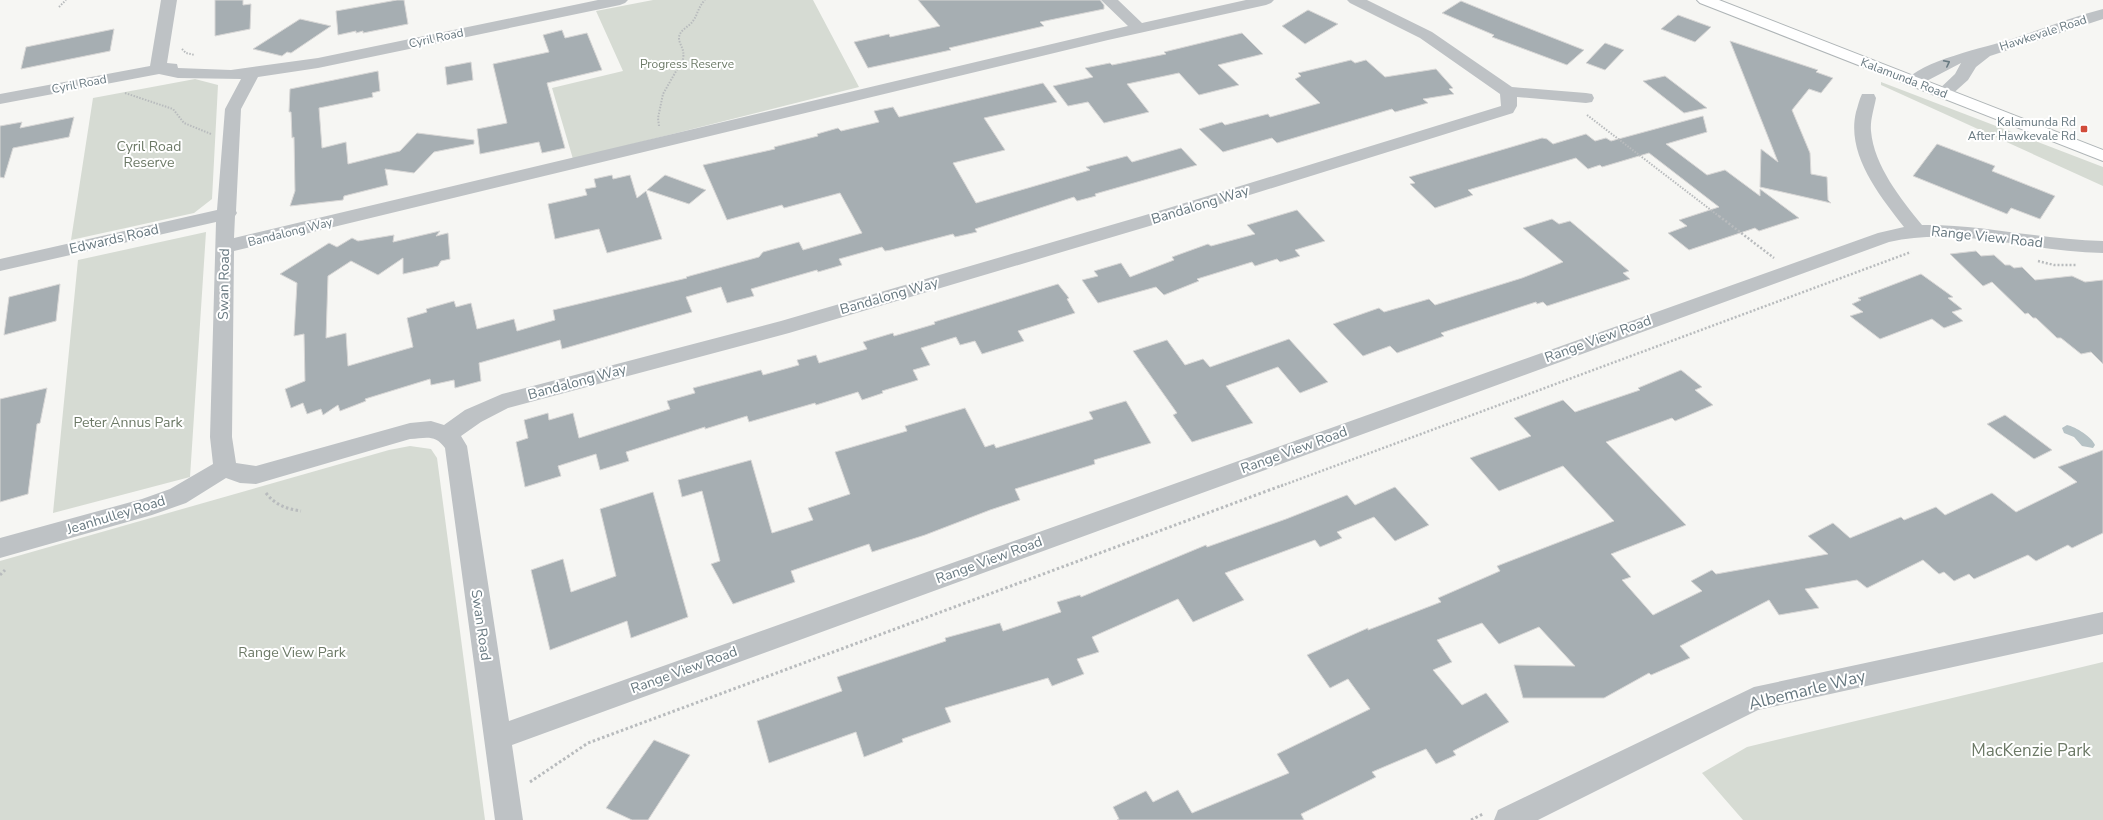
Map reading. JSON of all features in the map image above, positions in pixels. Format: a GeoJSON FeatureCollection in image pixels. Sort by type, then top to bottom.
{"type":"FeatureCollection","features":[{"type":"Feature","properties":{"kind":"main road","name":"Kalamunda Road"},"geometry":{"type":"LineString","coordinates":[[1705,0],[1947,90],[2103,145]]}},
{"type":"Feature","properties":{"kind":"main road","name":"Kalamunda Road"},"geometry":{"type":"LineString","coordinates":[[1723,0],[1918,79]]}},
{"type":"Feature","properties":{"kind":"main road","name":"Kalamunda Road"},"geometry":{"type":"LineString","coordinates":[[1947,90],[2103,156]]}},
{"type":"Feature","properties":{"kind":"street"},"geometry":{"type":"LineString","coordinates":[[158,69],[169,0]]}},
{"type":"Feature","properties":{"kind":"street","name":"Cyril Road"},"geometry":{"type":"LineString","coordinates":[[0,99],[158,69],[178,73],[231,76],[318,63],[620,0]]}},
{"type":"Feature","properties":{"kind":"street"},"geometry":{"type":"LineString","coordinates":[[1109,0],[1138,28]]}},
{"type":"Feature","properties":{"kind":"street","name":"Bandalong Way"},"geometry":{"type":"LineString","coordinates":[[224,247],[1138,28],[1266,0]]}},
{"type":"Feature","properties":{"kind":"street"},"geometry":{"type":"LineString","coordinates":[[1355,0],[1426,35],[1508,92],[1536,93],[1585,105]]}},
{"type":"Feature","properties":{"kind":"street","name":"Hawkevale Road"},"geometry":{"type":"LineString","coordinates":[[1918,79],[1944,64],[1967,55],[1984,53],[2103,14]]}},
{"type":"Feature","properties":{"kind":"street","name":"Hawkevale Road"},"geometry":{"type":"LineString","coordinates":[[1947,90],[1962,77],[1969,64],[1984,53]]}},
{"type":"Feature","properties":{"kind":"street","name":"Swan Road"},"geometry":{"type":"LineString","coordinates":[[225,468],[221,437],[224,247],[228,213],[231,134],[233,109],[252,73]]}},
{"type":"Feature","properties":{"kind":"street","name":"Bandalong Way"},"geometry":{"type":"LineString","coordinates":[[447,434],[473,416],[502,402],[805,321],[1156,218],[1502,112],[1509,106],[1508,92]]}},
{"type":"Feature","properties":{"kind":"street"},"geometry":{"type":"LineString","coordinates":[[1868,98],[1862,131],[1867,148],[1881,180],[1917,240]]}},
{"type":"Feature","properties":{"kind":"street","name":"Edwards Road"},"geometry":{"type":"LineString","coordinates":[[0,265],[228,213]]}},
{"type":"Feature","properties":{"kind":"street","name":"Range View Road"},"geometry":{"type":"LineString","coordinates":[[496,738],[1885,236],[1917,240],[1971,233],[2071,246],[2103,247]]}},
{"type":"Feature","properties":{"kind":"street"},"geometry":{"type":"LineString","coordinates":[[225,468],[234,473],[260,482],[410,431],[431,429],[447,434]]}},
{"type":"Feature","properties":{"kind":"street","name":"Swan Road"},"geometry":{"type":"LineString","coordinates":[[447,434],[456,446],[507,808]]}},
{"type":"Feature","properties":{"kind":"street","name":"Jeanhulley Road"},"geometry":{"type":"LineString","coordinates":[[0,548],[144,508],[178,496],[225,468]]}},
{"type":"Feature","properties":{"kind":"street","name":"Albemarle Way"},"geometry":{"type":"LineString","coordinates":[[1508,820],[1754,699],[2103,623]]}},
{"type":"Feature","properties":{"kind":"path"},"geometry":{"type":"LineString","coordinates":[[59,7],[66,0]]}},
{"type":"Feature","properties":{"kind":"path"},"geometry":{"type":"LineString","coordinates":[[666,141],[664,131],[658,125],[661,98],[676,75],[685,54],[684,46],[679,40],[679,34],[694,20],[697,7],[705,0]]}},
{"type":"Feature","properties":{"kind":"path"},"geometry":{"type":"LineString","coordinates":[[116,77],[115,87],[132,96],[173,109],[176,116],[187,126],[215,134],[231,134]]}},
{"type":"Feature","properties":{"kind":"path"},"geometry":{"type":"LineString","coordinates":[[1585,105],[1790,270]]}},
{"type":"Feature","properties":{"kind":"path"},"geometry":{"type":"LineString","coordinates":[[507,808],[524,787],[588,743],[1917,240]]}},
{"type":"Feature","properties":{"kind":"path"},"geometry":{"type":"LineString","coordinates":[[2036,260],[2054,265],[2082,266]]}},
{"type":"Feature","properties":{"kind":"path"},"geometry":{"type":"LineString","coordinates":[[260,482],[270,499],[281,506],[301,511]]}},
{"type":"Feature","properties":{"kind":"green space","name":"Progress Reserve"},"geometry":{"type":"Polygon","coordinates":[[[653,0],[813,0],[859,87],[573,159],[552,88],[623,71],[596,11],[653,0]]]}},
{"type":"Feature","properties":{"kind":"green space","name":"Cyril Road Reserve"},"geometry":{"type":"Polygon","coordinates":[[[195,79],[218,85],[212,199],[194,213],[71,240],[93,98],[195,79]]]}},
{"type":"Feature","properties":{"kind":"green space"},"geometry":{"type":"Polygon","coordinates":[[[1881,82],[2103,167],[2103,186],[1881,85],[1881,82]]]}},
{"type":"Feature","properties":{"kind":"green space","name":"Peter Annus Park"},"geometry":{"type":"Polygon","coordinates":[[[206,232],[190,477],[53,513],[78,260],[206,232]]]}},
{"type":"Feature","properties":{"kind":"green space","name":"Range View Park"},"geometry":{"type":"Polygon","coordinates":[[[410,446],[431,449],[437,458],[485,820],[0,820],[0,561],[389,450],[410,446]]]}},
{"type":"Feature","properties":{"kind":"green space","name":"MacKenzie Park"},"geometry":{"type":"Polygon","coordinates":[[[2103,662],[2103,820],[1743,820],[1702,773],[1747,747],[2103,662]]]}},
{"type":"Feature","properties":{"kind":"shaded area"},"geometry":{"type":"Polygon","coordinates":[[[2067,425],[2079,430],[2087,436],[2095,445],[2093,448],[2082,446],[2074,437],[2064,433],[2062,428],[2067,425]]]}},
{"type":"Feature","properties":{"kind":"building"},"geometry":{"type":"Polygon","coordinates":[[[215,0],[243,0],[243,5],[251,4],[250,29],[215,36],[215,0]]]}},
{"type":"Feature","properties":{"kind":"building"},"geometry":{"type":"Polygon","coordinates":[[[404,0],[408,24],[363,33],[363,31],[356,33],[356,31],[338,35],[336,11],[404,0]]]}},
{"type":"Feature","properties":{"kind":"building"},"geometry":{"type":"Polygon","coordinates":[[[918,0],[1100,0],[1104,5],[1104,9],[1040,22],[1044,26],[949,48],[951,50],[868,68],[854,42],[889,34],[890,37],[940,26],[918,0]]]}},
{"type":"Feature","properties":{"kind":"building"},"geometry":{"type":"Polygon","coordinates":[[[1461,1],[1584,50],[1567,65],[1492,37],[1494,35],[1442,13],[1461,1]]]}},
{"type":"Feature","properties":{"kind":"building"},"geometry":{"type":"Polygon","coordinates":[[[1308,10],[1338,24],[1305,44],[1282,26],[1308,10]]]}},
{"type":"Feature","properties":{"kind":"building"},"geometry":{"type":"Polygon","coordinates":[[[1678,15],[1711,27],[1695,42],[1661,29],[1678,15]]]}},
{"type":"Feature","properties":{"kind":"building"},"geometry":{"type":"Polygon","coordinates":[[[300,19],[331,26],[291,53],[287,52],[282,56],[253,49],[300,19]]]}},
{"type":"Feature","properties":{"kind":"building"},"geometry":{"type":"Polygon","coordinates":[[[114,29],[110,51],[21,69],[26,47],[114,29]]]}},
{"type":"Feature","properties":{"kind":"building"},"geometry":{"type":"Polygon","coordinates":[[[562,30],[565,38],[587,33],[602,70],[547,83],[565,148],[542,153],[539,142],[480,154],[477,129],[507,123],[493,64],[549,52],[543,35],[562,30]]]}},
{"type":"Feature","properties":{"kind":"building"},"geometry":{"type":"Polygon","coordinates":[[[1242,33],[1263,54],[1218,65],[1239,85],[1199,95],[1179,73],[1127,84],[1149,112],[1104,123],[1088,102],[1068,106],[1053,86],[1093,77],[1085,68],[1110,63],[1112,65],[1166,54],[1164,52],[1242,33]]]}},
{"type":"Feature","properties":{"kind":"building"},"geometry":{"type":"Polygon","coordinates":[[[1730,41],[1818,70],[1816,72],[1833,78],[1821,93],[1809,89],[1792,110],[1810,153],[1811,174],[1827,177],[1828,200],[1831,203],[1760,187],[1761,149],[1778,162],[1730,41]]]}},
{"type":"Feature","properties":{"kind":"building"},"geometry":{"type":"Polygon","coordinates":[[[1605,43],[1624,50],[1605,70],[1586,63],[1605,43]]]}},
{"type":"Feature","properties":{"kind":"building"},"geometry":{"type":"Polygon","coordinates":[[[1351,60],[1355,63],[1366,60],[1385,77],[1436,69],[1453,88],[1449,89],[1454,94],[1423,99],[1428,103],[1395,112],[1392,109],[1277,143],[1272,138],[1223,152],[1199,129],[1222,122],[1225,125],[1268,114],[1270,117],[1320,103],[1295,79],[1301,76],[1298,73],[1351,60]]]}},
{"type":"Feature","properties":{"kind":"building"},"geometry":{"type":"Polygon","coordinates":[[[471,62],[473,80],[447,85],[445,67],[471,62]]]}},
{"type":"Feature","properties":{"kind":"building"},"geometry":{"type":"Polygon","coordinates":[[[378,71],[380,91],[372,93],[373,97],[319,108],[322,148],[346,142],[348,164],[400,151],[417,133],[474,140],[474,144],[434,152],[414,173],[385,169],[388,185],[344,196],[343,200],[290,206],[295,191],[294,137],[292,138],[291,112],[289,112],[290,89],[378,71]]]}},
{"type":"Feature","properties":{"kind":"building"},"geometry":{"type":"Polygon","coordinates":[[[1665,76],[1707,108],[1684,113],[1643,81],[1665,76]]]}},
{"type":"Feature","properties":{"kind":"building"},"geometry":{"type":"Polygon","coordinates":[[[1043,83],[1057,102],[984,118],[1005,150],[953,163],[976,203],[1090,170],[1086,167],[1127,156],[1132,162],[1181,148],[1197,165],[1095,194],[1096,196],[1077,201],[1074,197],[975,229],[977,232],[955,237],[953,234],[885,251],[882,247],[839,259],[842,265],[818,272],[817,270],[751,289],[754,296],[727,303],[721,287],[686,297],[692,312],[562,349],[560,340],[479,363],[481,381],[455,388],[454,380],[431,385],[430,379],[365,399],[366,401],[340,411],[338,405],[323,415],[321,409],[307,414],[303,403],[291,408],[285,389],[305,381],[304,334],[294,336],[297,283],[280,274],[329,243],[337,247],[352,238],[358,241],[394,235],[393,242],[440,231],[436,236],[448,233],[450,259],[441,261],[438,266],[403,274],[403,258],[378,275],[351,261],[328,276],[326,338],[346,333],[348,366],[413,347],[407,318],[427,312],[426,309],[454,301],[456,307],[471,303],[477,329],[514,319],[517,331],[555,320],[553,310],[687,278],[686,277],[759,257],[763,252],[799,242],[803,250],[862,233],[840,193],[784,208],[782,205],[727,220],[703,165],[775,149],[774,147],[818,136],[817,134],[838,128],[841,131],[879,122],[874,111],[893,107],[899,117],[1043,83]]]}},
{"type":"Feature","properties":{"kind":"building"},"geometry":{"type":"Polygon","coordinates":[[[1703,116],[1707,132],[1666,144],[1707,175],[1725,170],[1760,196],[1760,189],[1799,218],[1759,231],[1755,228],[1689,250],[1668,233],[1687,226],[1679,220],[1719,207],[1649,153],[1602,167],[1600,165],[1588,169],[1576,158],[1468,190],[1473,195],[1435,208],[1410,184],[1415,183],[1409,177],[1542,138],[1547,139],[1553,144],[1586,134],[1595,141],[1606,138],[1611,141],[1703,116]]]}},
{"type":"Feature","properties":{"kind":"building"},"geometry":{"type":"Polygon","coordinates":[[[74,117],[69,137],[13,148],[4,178],[0,177],[0,126],[22,122],[20,128],[74,117]]]}},
{"type":"Feature","properties":{"kind":"building"},"geometry":{"type":"Polygon","coordinates":[[[1937,144],[1995,166],[1992,171],[2055,196],[2040,219],[2011,208],[2007,214],[1913,176],[1937,144]]]}},
{"type":"Feature","properties":{"kind":"building"},"geometry":{"type":"Polygon","coordinates":[[[612,175],[613,179],[630,175],[637,198],[646,191],[662,239],[607,253],[599,229],[555,239],[548,204],[587,195],[585,189],[596,187],[594,179],[612,175]]]}},
{"type":"Feature","properties":{"kind":"building"},"geometry":{"type":"Polygon","coordinates":[[[665,175],[706,190],[689,204],[647,190],[665,175]]]}},
{"type":"Feature","properties":{"kind":"building"},"geometry":{"type":"Polygon","coordinates":[[[1297,210],[1325,241],[1295,250],[1300,256],[1280,262],[1277,259],[1255,266],[1252,262],[1197,279],[1199,281],[1164,295],[1156,287],[1098,303],[1082,280],[1098,276],[1094,271],[1121,263],[1130,277],[1174,260],[1172,257],[1208,244],[1211,246],[1255,234],[1247,225],[1297,210]]]}},
{"type":"Feature","properties":{"kind":"building"},"geometry":{"type":"Polygon","coordinates":[[[1552,219],[1559,224],[1570,221],[1629,271],[1623,273],[1630,279],[1547,306],[1543,302],[1537,304],[1536,302],[1441,333],[1444,336],[1397,353],[1390,346],[1363,356],[1333,324],[1379,308],[1384,312],[1429,299],[1435,305],[1522,278],[1563,262],[1523,228],[1552,219]]]}},
{"type":"Feature","properties":{"kind":"building"},"geometry":{"type":"Polygon","coordinates":[[[1976,251],[1981,256],[1994,255],[2005,265],[2010,265],[2014,268],[2022,267],[2035,280],[2072,276],[2085,282],[2103,280],[2103,364],[2091,352],[2081,354],[2061,338],[2057,338],[2036,318],[2033,318],[2028,313],[2025,314],[1992,282],[1983,286],[1950,254],[1976,251]]]}},
{"type":"Feature","properties":{"kind":"building"},"geometry":{"type":"Polygon","coordinates":[[[1921,274],[1953,297],[1948,298],[1962,309],[1952,312],[1963,321],[1944,328],[1932,319],[1880,339],[1850,316],[1863,312],[1852,304],[1861,300],[1858,298],[1921,274]]]}},
{"type":"Feature","properties":{"kind":"building"},"geometry":{"type":"Polygon","coordinates":[[[60,284],[56,321],[4,335],[9,297],[60,284]]]}},
{"type":"Feature","properties":{"kind":"building"},"geometry":{"type":"Polygon","coordinates":[[[1058,284],[1069,298],[1067,299],[1075,313],[1018,331],[1024,341],[982,354],[975,341],[960,345],[956,337],[921,348],[930,365],[913,370],[918,380],[882,391],[883,393],[862,400],[858,392],[816,405],[815,403],[749,422],[747,416],[705,429],[705,427],[626,452],[629,461],[600,470],[596,454],[558,466],[561,476],[525,487],[516,442],[528,438],[524,420],[548,413],[549,420],[573,413],[579,438],[670,409],[667,401],[695,393],[693,388],[761,370],[763,375],[799,365],[797,360],[816,355],[819,363],[867,349],[863,342],[893,333],[894,336],[935,324],[934,322],[1058,284]]]}},
{"type":"Feature","properties":{"kind":"building"},"geometry":{"type":"Polygon","coordinates":[[[1289,339],[1328,382],[1300,393],[1278,367],[1226,386],[1253,423],[1192,442],[1173,415],[1177,413],[1133,351],[1167,340],[1185,365],[1203,359],[1210,367],[1289,339]]]}},
{"type":"Feature","properties":{"kind":"building"},"geometry":{"type":"Polygon","coordinates":[[[1681,370],[1702,387],[1695,390],[1713,405],[1675,421],[1672,418],[1606,442],[1686,525],[1611,554],[1631,577],[1622,580],[1653,615],[1702,591],[1691,581],[1712,570],[1716,574],[1828,554],[1808,536],[1833,523],[1850,538],[1901,517],[1904,520],[1936,507],[1945,515],[1992,493],[2016,512],[2077,482],[2058,467],[2103,450],[2103,533],[2072,548],[2068,545],[2036,561],[2028,555],[1974,579],[1969,574],[1954,581],[1944,572],[1939,574],[1923,560],[1867,588],[1857,580],[1805,589],[1819,608],[1779,615],[1769,600],[1680,646],[1690,658],[1651,675],[1649,673],[1604,698],[1523,698],[1514,665],[1575,666],[1539,627],[1499,644],[1482,623],[1437,640],[1452,662],[1433,670],[1462,705],[1486,693],[1509,722],[1453,751],[1456,755],[1436,764],[1426,749],[1372,772],[1376,777],[1301,814],[1304,820],[1117,820],[1119,819],[1113,807],[1146,791],[1153,802],[1178,790],[1192,813],[1289,773],[1277,754],[1370,709],[1348,679],[1330,688],[1307,655],[1368,628],[1368,630],[1441,602],[1438,598],[1500,571],[1497,566],[1614,521],[1563,466],[1499,491],[1470,458],[1531,436],[1514,418],[1563,400],[1575,412],[1640,390],[1638,388],[1681,370]]]}},
{"type":"Feature","properties":{"kind":"building"},"geometry":{"type":"Polygon","coordinates":[[[47,388],[40,423],[37,424],[28,494],[0,502],[0,399],[47,388]]]}},
{"type":"Feature","properties":{"kind":"building"},"geometry":{"type":"Polygon","coordinates":[[[1126,401],[1151,443],[1094,460],[1095,464],[1015,489],[1020,500],[925,535],[872,552],[869,544],[791,571],[795,582],[733,604],[711,564],[720,561],[702,491],[682,497],[678,480],[751,460],[772,533],[813,520],[808,508],[850,494],[835,452],[907,431],[905,426],[965,408],[985,447],[994,444],[996,448],[1093,419],[1089,412],[1126,401]]]}},
{"type":"Feature","properties":{"kind":"building"},"geometry":{"type":"Polygon","coordinates":[[[2005,415],[2052,450],[2034,459],[1987,424],[2005,415]]]}},
{"type":"Feature","properties":{"kind":"building"},"geometry":{"type":"Polygon","coordinates":[[[1395,487],[1429,525],[1395,541],[1374,517],[1337,532],[1342,538],[1320,547],[1315,540],[1225,573],[1244,600],[1193,622],[1178,599],[1092,637],[1099,652],[1077,659],[1084,674],[1052,686],[1048,678],[945,708],[951,722],[902,739],[903,742],[864,757],[856,732],[769,763],[757,721],[842,691],[837,677],[946,641],[945,638],[1000,623],[1003,631],[1061,612],[1057,602],[1080,595],[1081,597],[1206,545],[1207,547],[1286,519],[1347,495],[1355,505],[1395,487]]]}},
{"type":"Feature","properties":{"kind":"building"},"geometry":{"type":"Polygon","coordinates":[[[653,492],[688,617],[631,638],[627,621],[550,650],[531,570],[563,559],[571,592],[616,576],[600,509],[653,492]]]}},
{"type":"Feature","properties":{"kind":"building"},"geometry":{"type":"Polygon","coordinates":[[[654,740],[690,755],[648,820],[632,820],[606,808],[654,740]]]}},
{"type":"Feature","properties":{"kind":"place","name":"Kalamunda Rd After Hawkevale Rd"},"geometry":{"type":"Point","coordinates":[2084,129]}}]}
